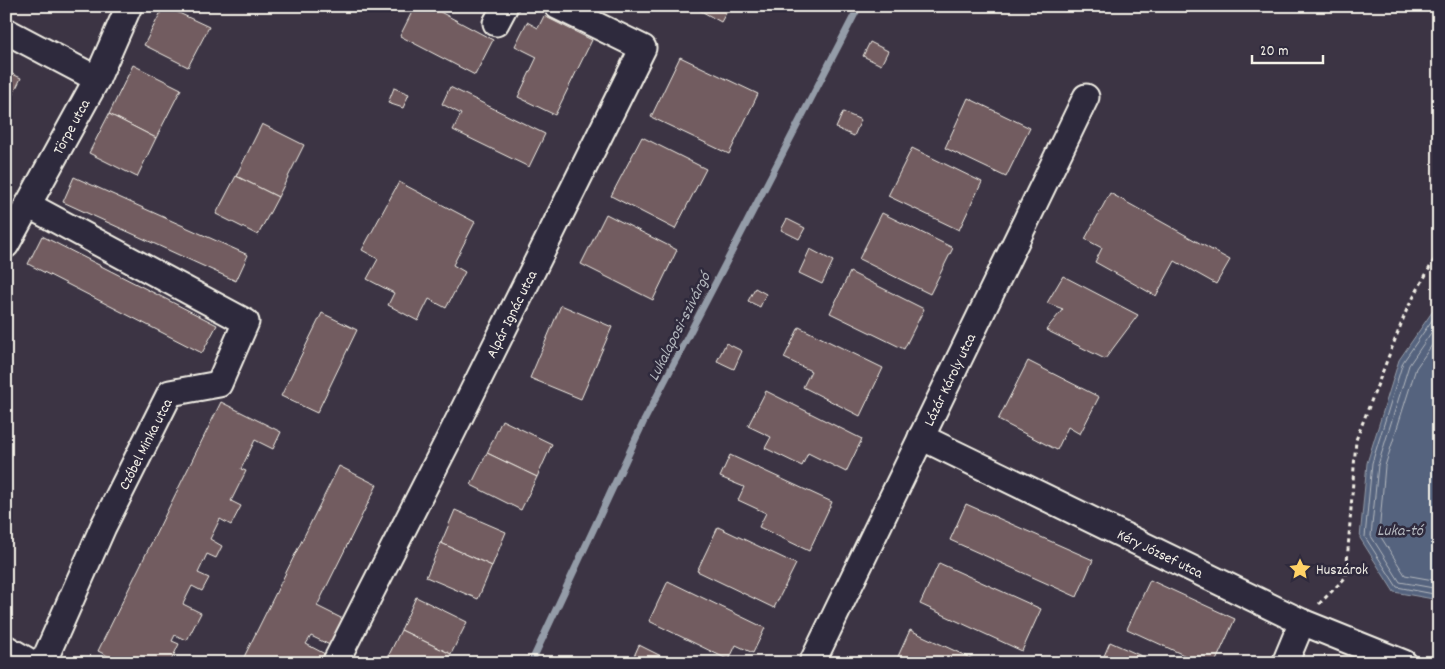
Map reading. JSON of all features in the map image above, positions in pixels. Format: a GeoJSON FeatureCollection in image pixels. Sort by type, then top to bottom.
{"type":"FeatureCollection","features":[{"type":"Feature","properties":{"kind":"street","name":"Törpe utca"},"geometry":{"type":"LineString","coordinates":[[6,245],[98,80],[129,6]]}},
{"type":"Feature","properties":{"kind":"street","name":"Alpár Ignác utca"},"geometry":{"type":"LineString","coordinates":[[335,663],[461,416],[643,48],[557,6]]}},
{"type":"Feature","properties":{"kind":"street"},"geometry":{"type":"LineString","coordinates":[[6,31],[98,80]]}},
{"type":"Feature","properties":{"kind":"street","name":"Lázár Károly utca"},"geometry":{"type":"LineString","coordinates":[[812,663],[1086,97]]}},
{"type":"Feature","properties":{"kind":"street","name":"Czóbel Minka utca"},"geometry":{"type":"LineString","coordinates":[[28,205],[246,322],[219,384],[170,393],[103,526],[43,663]]}},
{"type":"Feature","properties":{"kind":"street","name":"Kéry József utca"},"geometry":{"type":"LineString","coordinates":[[921,437],[1302,622],[1404,663]]}},
{"type":"Feature","properties":{"kind":"street"},"geometry":{"type":"LineString","coordinates":[[1285,663],[1302,622]]}},
{"type":"Feature","properties":{"kind":"street"},"geometry":{"type":"LineString","coordinates":[[6,648],[32,663]]}},
{"type":"Feature","properties":{"kind":"path"},"geometry":{"type":"LineString","coordinates":[[1302,622],[1346,577],[1356,440],[1407,308],[1439,251]]}},
{"type":"Feature","properties":{"kind":"water","name":"Luka-tó"},"geometry":{"type":"Polygon","coordinates":[[[1439,302],[1439,600],[1394,592],[1360,538],[1367,463],[1399,360],[1439,302]]]}},
{"type":"Feature","properties":{"kind":"building"},"geometry":{"type":"Polygon","coordinates":[[[164,6],[209,27],[188,67],[144,45],[164,6]]]}},
{"type":"Feature","properties":{"kind":"building"},"geometry":{"type":"Polygon","coordinates":[[[415,6],[429,6],[493,40],[475,75],[400,36],[415,6]]]}},
{"type":"Feature","properties":{"kind":"building"},"geometry":{"type":"Polygon","coordinates":[[[692,6],[730,6],[721,22],[692,6]]]}},
{"type":"Feature","properties":{"kind":"building"},"geometry":{"type":"Polygon","coordinates":[[[544,16],[592,40],[555,115],[518,97],[537,57],[515,46],[527,22],[538,28],[544,16]]]}},
{"type":"Feature","properties":{"kind":"building"},"geometry":{"type":"Polygon","coordinates":[[[870,42],[888,51],[881,65],[863,56],[870,42]]]}},
{"type":"Feature","properties":{"kind":"building"},"geometry":{"type":"Polygon","coordinates":[[[680,57],[758,94],[729,154],[651,117],[680,57]]]}},
{"type":"Feature","properties":{"kind":"building"},"geometry":{"type":"Polygon","coordinates":[[[133,65],[181,89],[156,138],[109,114],[133,65]]]}},
{"type":"Feature","properties":{"kind":"building"},"geometry":{"type":"Polygon","coordinates":[[[6,71],[21,78],[6,109],[6,71]]]}},
{"type":"Feature","properties":{"kind":"building"},"geometry":{"type":"Polygon","coordinates":[[[450,87],[545,134],[529,167],[453,130],[461,114],[442,104],[450,87]]]}},
{"type":"Feature","properties":{"kind":"building"},"geometry":{"type":"Polygon","coordinates":[[[394,88],[409,94],[403,108],[388,103],[394,88]]]}},
{"type":"Feature","properties":{"kind":"building"},"geometry":{"type":"Polygon","coordinates":[[[968,98],[1030,128],[1006,177],[945,148],[968,98]]]}},
{"type":"Feature","properties":{"kind":"building"},"geometry":{"type":"Polygon","coordinates":[[[843,112],[861,120],[854,136],[836,128],[843,112]]]}},
{"type":"Feature","properties":{"kind":"building"},"geometry":{"type":"Polygon","coordinates":[[[109,114],[156,138],[137,177],[89,153],[109,114]]]}},
{"type":"Feature","properties":{"kind":"building"},"geometry":{"type":"Polygon","coordinates":[[[262,124],[304,145],[278,197],[236,176],[262,124]]]}},
{"type":"Feature","properties":{"kind":"building"},"geometry":{"type":"Polygon","coordinates":[[[642,137],[706,169],[675,229],[611,196],[642,137]]]}},
{"type":"Feature","properties":{"kind":"building"},"geometry":{"type":"Polygon","coordinates":[[[912,148],[982,182],[959,230],[888,196],[912,148]]]}},
{"type":"Feature","properties":{"kind":"building"},"geometry":{"type":"Polygon","coordinates":[[[236,176],[278,197],[258,235],[216,214],[236,176]]]}},
{"type":"Feature","properties":{"kind":"building"},"geometry":{"type":"Polygon","coordinates":[[[74,177],[248,255],[236,281],[63,202],[74,177]]]}},
{"type":"Feature","properties":{"kind":"building"},"geometry":{"type":"Polygon","coordinates":[[[399,182],[475,222],[453,265],[465,272],[446,308],[429,299],[418,321],[388,305],[394,293],[367,279],[378,259],[362,250],[399,182]]]}},
{"type":"Feature","properties":{"kind":"building"},"geometry":{"type":"Polygon","coordinates":[[[1110,193],[1230,260],[1216,284],[1175,261],[1156,296],[1095,262],[1102,248],[1085,239],[1110,193]]]}},
{"type":"Feature","properties":{"kind":"building"},"geometry":{"type":"Polygon","coordinates":[[[882,213],[953,248],[930,294],[859,259],[882,213]]]}},
{"type":"Feature","properties":{"kind":"building"},"geometry":{"type":"Polygon","coordinates":[[[606,214],[677,250],[653,300],[581,264],[606,214]]]}},
{"type":"Feature","properties":{"kind":"building"},"geometry":{"type":"Polygon","coordinates":[[[787,219],[805,228],[799,239],[781,230],[787,219]]]}},
{"type":"Feature","properties":{"kind":"building"},"geometry":{"type":"Polygon","coordinates":[[[42,236],[217,325],[202,353],[28,264],[42,236]]]}},
{"type":"Feature","properties":{"kind":"building"},"geometry":{"type":"Polygon","coordinates":[[[810,249],[833,261],[822,284],[799,273],[810,249]]]}},
{"type":"Feature","properties":{"kind":"building"},"geometry":{"type":"Polygon","coordinates":[[[850,272],[924,309],[904,349],[830,313],[850,272]]]}},
{"type":"Feature","properties":{"kind":"building"},"geometry":{"type":"Polygon","coordinates":[[[1063,276],[1138,315],[1105,359],[1046,330],[1063,309],[1047,303],[1063,276]]]}},
{"type":"Feature","properties":{"kind":"building"},"geometry":{"type":"Polygon","coordinates":[[[755,288],[766,294],[760,307],[748,301],[755,288]]]}},
{"type":"Feature","properties":{"kind":"building"},"geometry":{"type":"Polygon","coordinates":[[[561,305],[612,327],[581,399],[530,378],[561,305]]]}},
{"type":"Feature","properties":{"kind":"building"},"geometry":{"type":"Polygon","coordinates":[[[322,313],[357,330],[317,413],[281,396],[322,313]]]}},
{"type":"Feature","properties":{"kind":"building"},"geometry":{"type":"Polygon","coordinates":[[[799,327],[883,368],[860,416],[803,387],[811,371],[784,358],[799,327]]]}},
{"type":"Feature","properties":{"kind":"building"},"geometry":{"type":"Polygon","coordinates":[[[726,343],[742,351],[734,369],[717,361],[726,343]]]}},
{"type":"Feature","properties":{"kind":"building"},"geometry":{"type":"Polygon","coordinates":[[[1028,361],[1099,397],[1080,434],[1068,427],[1057,450],[998,420],[1028,361]]]}},
{"type":"Feature","properties":{"kind":"building"},"geometry":{"type":"Polygon","coordinates":[[[766,391],[862,439],[846,472],[808,453],[802,466],[765,448],[771,437],[748,426],[766,391]]]}},
{"type":"Feature","properties":{"kind":"building"},"geometry":{"type":"Polygon","coordinates":[[[221,402],[281,432],[273,449],[255,440],[241,469],[246,471],[231,501],[241,506],[231,525],[220,519],[210,539],[222,546],[216,558],[207,554],[198,573],[209,578],[202,591],[192,586],[183,604],[201,613],[187,640],[175,635],[172,641],[179,644],[170,663],[122,663],[98,651],[221,402]]]}},
{"type":"Feature","properties":{"kind":"building"},"geometry":{"type":"Polygon","coordinates":[[[502,420],[552,444],[537,477],[487,453],[502,420]]]}},
{"type":"Feature","properties":{"kind":"building"},"geometry":{"type":"Polygon","coordinates":[[[487,453],[537,477],[521,510],[471,485],[487,453]]]}},
{"type":"Feature","properties":{"kind":"building"},"geometry":{"type":"Polygon","coordinates":[[[730,455],[832,502],[809,551],[759,527],[766,513],[738,500],[744,487],[720,477],[730,455]]]}},
{"type":"Feature","properties":{"kind":"building"},"geometry":{"type":"Polygon","coordinates":[[[339,466],[377,485],[317,606],[347,621],[334,647],[311,636],[306,644],[325,654],[321,663],[241,663],[339,466]]]}},
{"type":"Feature","properties":{"kind":"building"},"geometry":{"type":"Polygon","coordinates":[[[966,504],[1093,560],[1077,597],[950,540],[966,504]]]}},
{"type":"Feature","properties":{"kind":"building"},"geometry":{"type":"Polygon","coordinates":[[[455,510],[506,532],[492,566],[441,543],[455,510]]]}},
{"type":"Feature","properties":{"kind":"building"},"geometry":{"type":"Polygon","coordinates":[[[718,527],[796,564],[774,608],[697,571],[718,527]]]}},
{"type":"Feature","properties":{"kind":"building"},"geometry":{"type":"Polygon","coordinates":[[[441,543],[492,566],[478,599],[426,577],[441,543]]]}},
{"type":"Feature","properties":{"kind":"building"},"geometry":{"type":"Polygon","coordinates":[[[939,563],[1041,609],[1022,651],[920,604],[939,563]]]}},
{"type":"Feature","properties":{"kind":"building"},"geometry":{"type":"Polygon","coordinates":[[[1150,580],[1235,619],[1215,663],[1201,663],[1127,629],[1150,580]]]}},
{"type":"Feature","properties":{"kind":"building"},"geometry":{"type":"Polygon","coordinates":[[[668,581],[765,628],[753,653],[736,645],[729,660],[649,621],[668,581]]]}},
{"type":"Feature","properties":{"kind":"building"},"geometry":{"type":"Polygon","coordinates":[[[416,597],[467,622],[451,654],[401,630],[416,597]]]}},
{"type":"Feature","properties":{"kind":"building"},"geometry":{"type":"Polygon","coordinates":[[[401,630],[451,654],[447,663],[385,663],[401,630]]]}},
{"type":"Feature","properties":{"kind":"building"},"geometry":{"type":"Polygon","coordinates":[[[910,630],[981,663],[895,663],[910,630]]]}},
{"type":"Feature","properties":{"kind":"building"},"geometry":{"type":"Polygon","coordinates":[[[1110,642],[1157,663],[1101,663],[1110,642]]]}},
{"type":"Feature","properties":{"kind":"building"},"geometry":{"type":"Polygon","coordinates":[[[639,645],[675,663],[631,663],[639,645]]]}},
{"type":"Feature","properties":{"kind":"waterway","name":"Lukalaposi-szivárgó"},"geometry":{"type":"LineString","coordinates":[[531,663],[644,421],[859,6]]}},
{"type":"Feature","properties":{"kind":"place","name":"Huszárok"},"geometry":{"type":"Point","coordinates":[1300,569]}}]}
